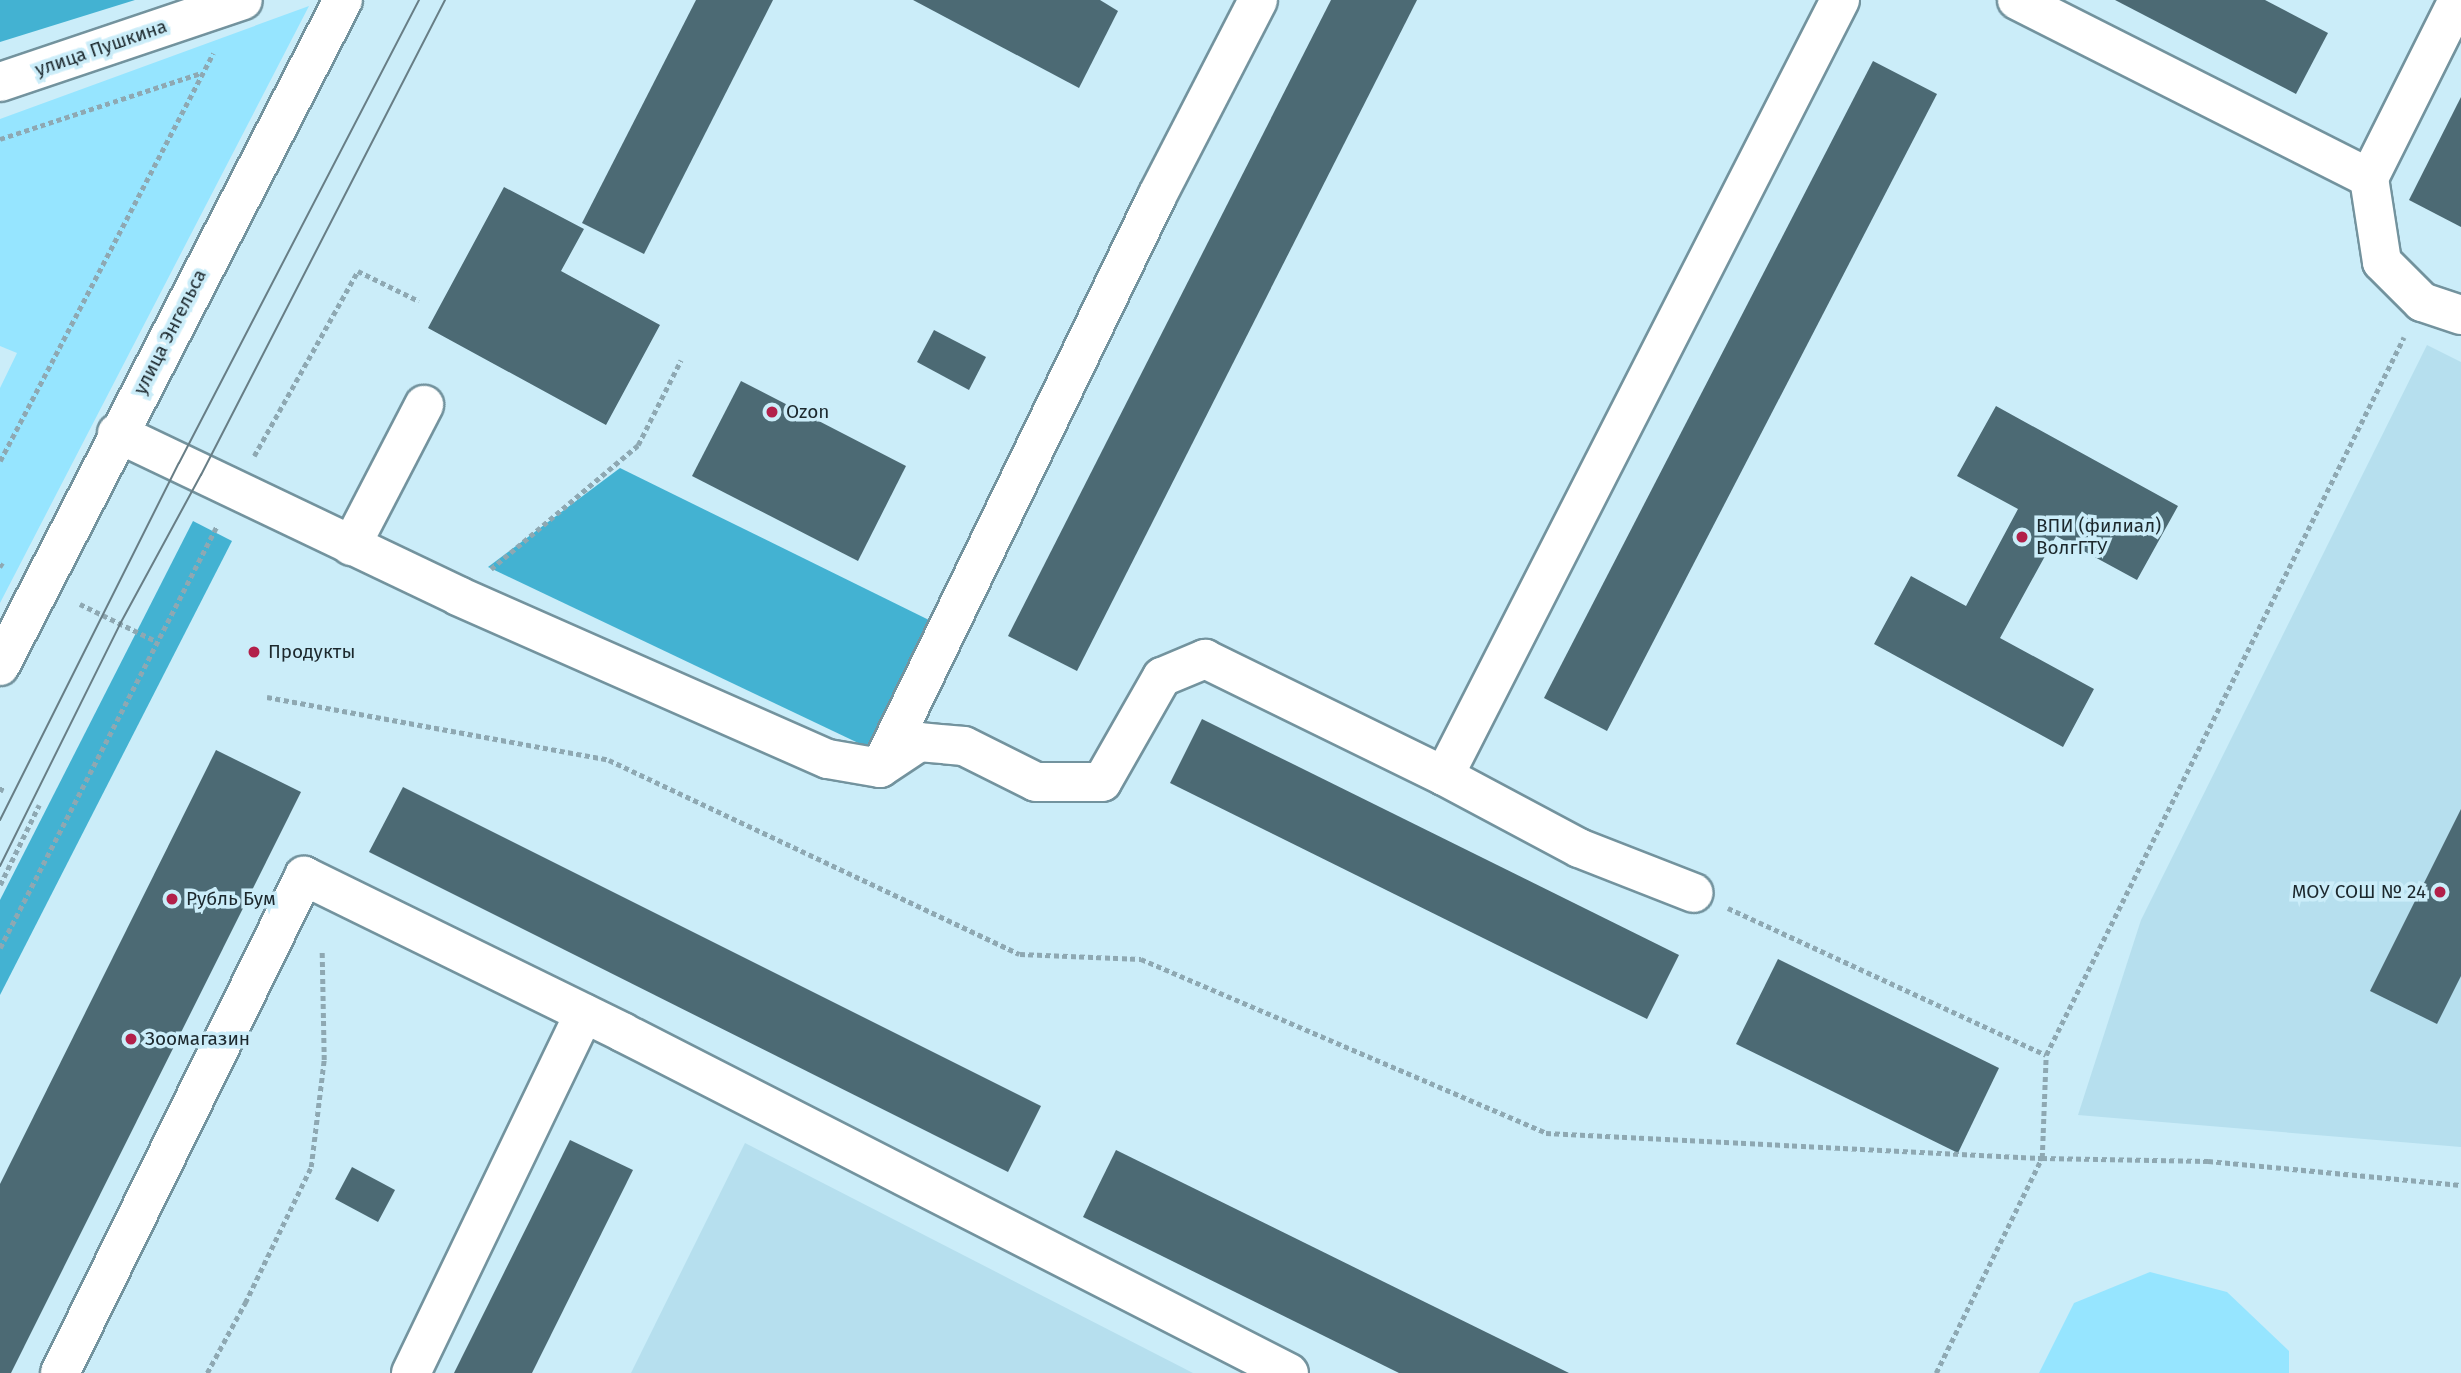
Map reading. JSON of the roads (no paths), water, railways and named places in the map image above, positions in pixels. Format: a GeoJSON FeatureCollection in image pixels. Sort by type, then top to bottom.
{"type":"FeatureCollection","features":[{"type":"Feature","properties":{"kind":"main road","name":"улица Пушкина"},"geometry":{"type":"LineString","coordinates":[[0,82],[243,0]]}},
{"type":"Feature","properties":{"kind":"main road","name":"улица Энгельса"},"geometry":{"type":"LineString","coordinates":[[0,666],[117,433],[343,0]]}},
{"type":"Feature","properties":{"kind":"main road"},"geometry":{"type":"LineString","coordinates":[[880,768],[1151,209],[1258,0]]}},
{"type":"Feature","properties":{"kind":"main road"},"geometry":{"type":"LineString","coordinates":[[1444,776],[1840,0]]}},
{"type":"Feature","properties":{"kind":"main road"},"geometry":{"type":"LineString","coordinates":[[2017,0],[2369,178]]}},
{"type":"Feature","properties":{"kind":"main road"},"geometry":{"type":"LineString","coordinates":[[2458,0],[2369,178],[2382,262],[2422,302],[2461,315]]}},
{"type":"Feature","properties":{"kind":"main road"},"geometry":{"type":"LineString","coordinates":[[351,546],[424,405]]}},
{"type":"Feature","properties":{"kind":"main road"},"geometry":{"type":"LineString","coordinates":[[117,433],[458,596],[828,759],[880,768],[919,742],[964,746],[1037,782],[1102,782],[1162,677],[1205,659],[1444,776],[1579,848],[1694,892]]}},
{"type":"Feature","properties":{"kind":"main road"},"geometry":{"type":"LineString","coordinates":[[60,1373],[304,876],[584,1014],[1289,1373]]}},
{"type":"Feature","properties":{"kind":"main road"},"geometry":{"type":"LineString","coordinates":[[411,1373],[584,1014]]}},
{"type":"Feature","properties":{"kind":"tram line"},"geometry":{"type":"LineString","coordinates":[[0,820],[179,463],[419,0]]}},
{"type":"Feature","properties":{"kind":"tram line"},"geometry":{"type":"LineString","coordinates":[[0,866],[120,624],[201,475],[445,0]]}},
{"type":"Feature","properties":{"kind":"place","name":"Ozon"},"geometry":{"type":"Point","coordinates":[772,412]}},
{"type":"Feature","properties":{"kind":"place","name":"ВПИ (филиал) ВолгГТУ"},"geometry":{"type":"Point","coordinates":[2022,537]}},
{"type":"Feature","properties":{"kind":"place","name":"Продукты"},"geometry":{"type":"Point","coordinates":[254,652]}},
{"type":"Feature","properties":{"kind":"place","name":"МОУ СОШ № 24"},"geometry":{"type":"Point","coordinates":[2440,892]}},
{"type":"Feature","properties":{"kind":"place","name":"Рубль Бум"},"geometry":{"type":"Point","coordinates":[172,899]}},
{"type":"Feature","properties":{"kind":"place","name":"Зоомагазин"},"geometry":{"type":"Point","coordinates":[131,1039]}}]}
